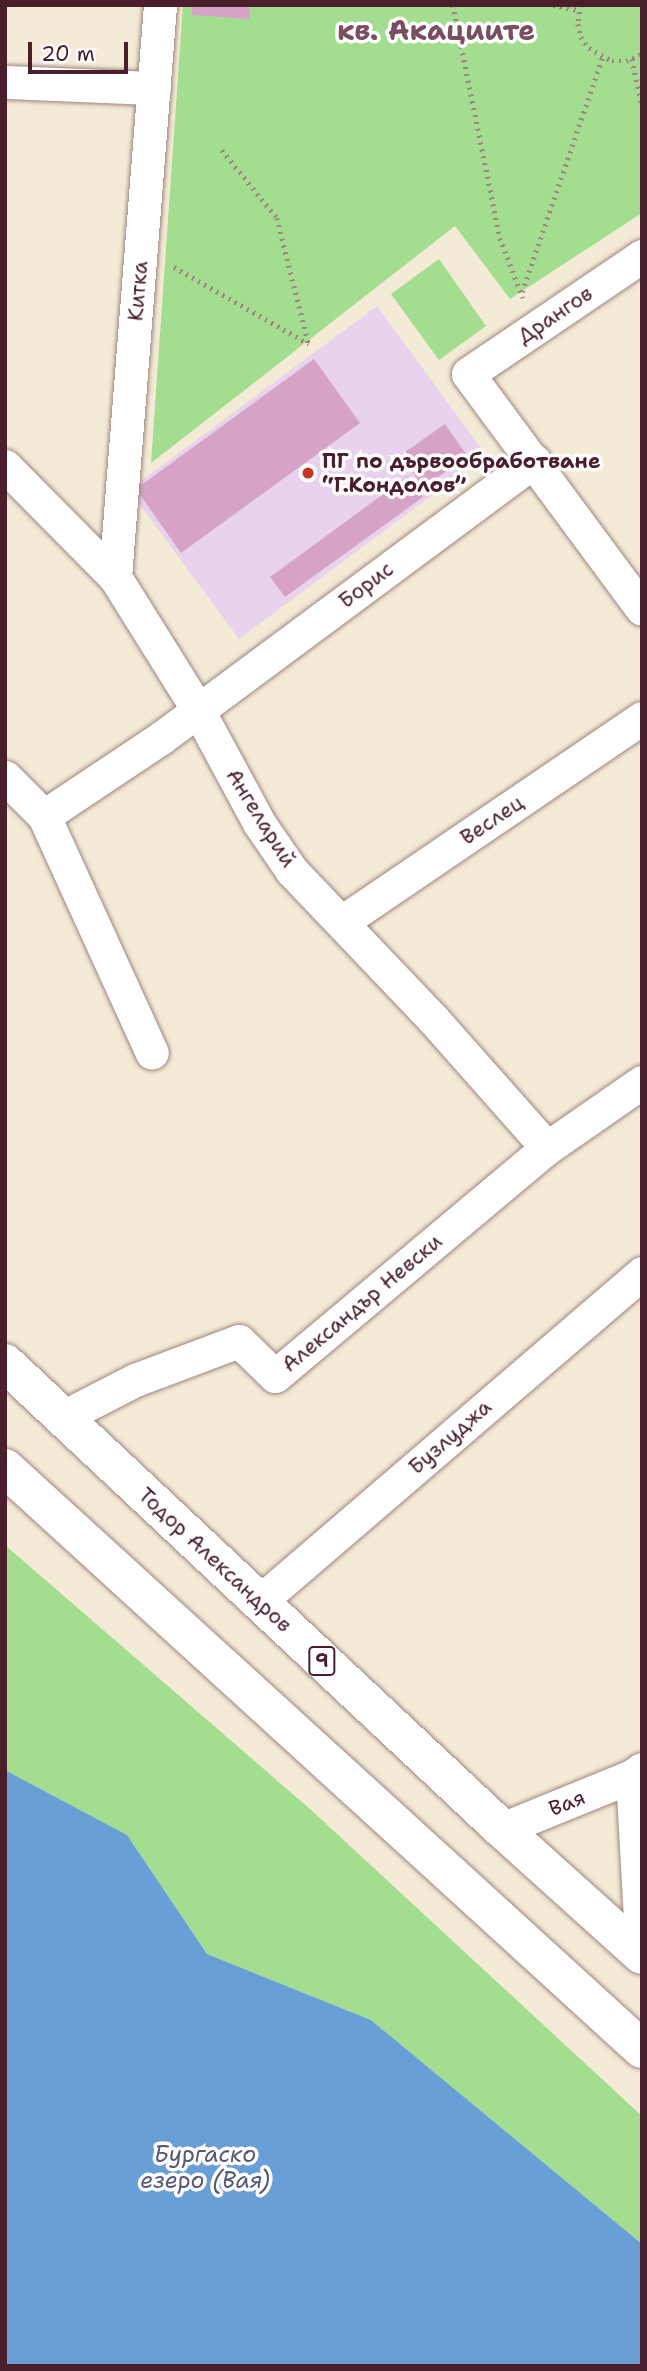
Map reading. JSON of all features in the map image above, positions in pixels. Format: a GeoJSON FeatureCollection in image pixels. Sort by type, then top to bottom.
{"type":"FeatureCollection","features":[{"type":"Feature","properties":{"kind":"highway","name":"Тодор Александров"},"geometry":{"type":"LineString","coordinates":[[5,1363],[502,1829],[642,1955]]}},
{"type":"Feature","properties":{"kind":"highway"},"geometry":{"type":"LineString","coordinates":[[5,1468],[642,2049]]}},
{"type":"Feature","properties":{"kind":"street","name":"Китка"},"geometry":{"type":"LineString","coordinates":[[115,577],[159,5]]}},
{"type":"Feature","properties":{"kind":"street"},"geometry":{"type":"LineString","coordinates":[[5,82],[154,89]]}},
{"type":"Feature","properties":{"kind":"street","name":"Дрангов"},"geometry":{"type":"LineString","coordinates":[[534,461],[468,374],[642,256]]}},
{"type":"Feature","properties":{"kind":"street"},"geometry":{"type":"LineString","coordinates":[[534,461],[642,609]]}},
{"type":"Feature","properties":{"kind":"street","name":"Борис"},"geometry":{"type":"LineString","coordinates":[[44,817],[198,710],[534,461]]}},
{"type":"Feature","properties":{"kind":"street","name":"Ангеларий"},"geometry":{"type":"LineString","coordinates":[[5,466],[115,577],[198,710],[259,823],[292,871],[343,921],[547,1148]]}},
{"type":"Feature","properties":{"kind":"street","name":"Веслец"},"geometry":{"type":"LineString","coordinates":[[343,921],[642,718]]}},
{"type":"Feature","properties":{"kind":"street"},"geometry":{"type":"LineString","coordinates":[[5,777],[44,817],[152,1053]]}},
{"type":"Feature","properties":{"kind":"street","name":"Александър Невски"},"geometry":{"type":"LineString","coordinates":[[63,1418],[135,1380],[239,1341],[275,1376],[547,1148],[642,1082]]}},
{"type":"Feature","properties":{"kind":"street","name":"Бузлуджа"},"geometry":{"type":"LineString","coordinates":[[259,1602],[642,1273]]}},
{"type":"Feature","properties":{"kind":"street","name":"Вая"},"geometry":{"type":"LineString","coordinates":[[502,1829],[637,1772],[642,1955]]}},
{"type":"Feature","properties":{"kind":"path"},"geometry":{"type":"LineString","coordinates":[[453,5],[500,238],[535,328]]}},
{"type":"Feature","properties":{"kind":"path"},"geometry":{"type":"LineString","coordinates":[[553,5],[580,8],[581,37],[602,58],[612,61],[632,59],[642,54]]}},
{"type":"Feature","properties":{"kind":"path"},"geometry":{"type":"LineString","coordinates":[[521,293],[602,58]]}},
{"type":"Feature","properties":{"kind":"path"},"geometry":{"type":"LineString","coordinates":[[632,59],[642,105]]}},
{"type":"Feature","properties":{"kind":"path"},"geometry":{"type":"LineString","coordinates":[[142,248],[309,345],[277,218],[222,150]]}},
{"type":"Feature","properties":{"kind":"shaded area","name":"ПГ по дървообработване “Г.Кондолов”"},"geometry":{"type":"Polygon","coordinates":[[[377,306],[486,455],[239,639],[129,490],[377,306]]]}},
{"type":"Feature","properties":{"kind":"green space"},"geometry":{"type":"Polygon","coordinates":[[[183,5],[642,5],[642,213],[510,299],[455,226],[151,463],[183,5]]]}},
{"type":"Feature","properties":{"kind":"green space"},"geometry":{"type":"Polygon","coordinates":[[[439,259],[486,326],[439,360],[391,294],[439,259]]]}},
{"type":"Feature","properties":{"kind":"green space"},"geometry":{"type":"Polygon","coordinates":[[[5,1545],[310,1809],[642,2116],[642,2244],[371,2020],[207,1954],[127,1835],[5,1770],[5,1545]]]}},
{"type":"Feature","properties":{"kind":"water","name":"Бургаско езеро (Вая)"},"geometry":{"type":"Polygon","coordinates":[[[5,1770],[127,1835],[207,1954],[371,2020],[642,2244],[642,2366],[5,2366],[5,1770]]]}},
{"type":"Feature","properties":{"kind":"building"},"geometry":{"type":"Polygon","coordinates":[[[192,5],[250,5],[249,19],[192,15],[192,5]]]}},
{"type":"Feature","properties":{"kind":"building"},"geometry":{"type":"Polygon","coordinates":[[[314,359],[360,423],[181,553],[136,489],[314,359]]]}},
{"type":"Feature","properties":{"kind":"building"},"geometry":{"type":"Polygon","coordinates":[[[445,424],[468,457],[423,487],[401,455],[445,424]]]}},
{"type":"Feature","properties":{"kind":"building"},"geometry":{"type":"Polygon","coordinates":[[[408,476],[423,497],[285,597],[270,577],[408,476]]]}},
{"type":"Feature","properties":{"kind":"place","name":"ПГ по дървообработване “Г.Кондолов”"},"geometry":{"type":"Point","coordinates":[308,473]}},
{"type":"Feature","properties":{"kind":"district","name":"кв. Акациите"},"geometry":{"type":"Point","coordinates":[436,30]}}]}
